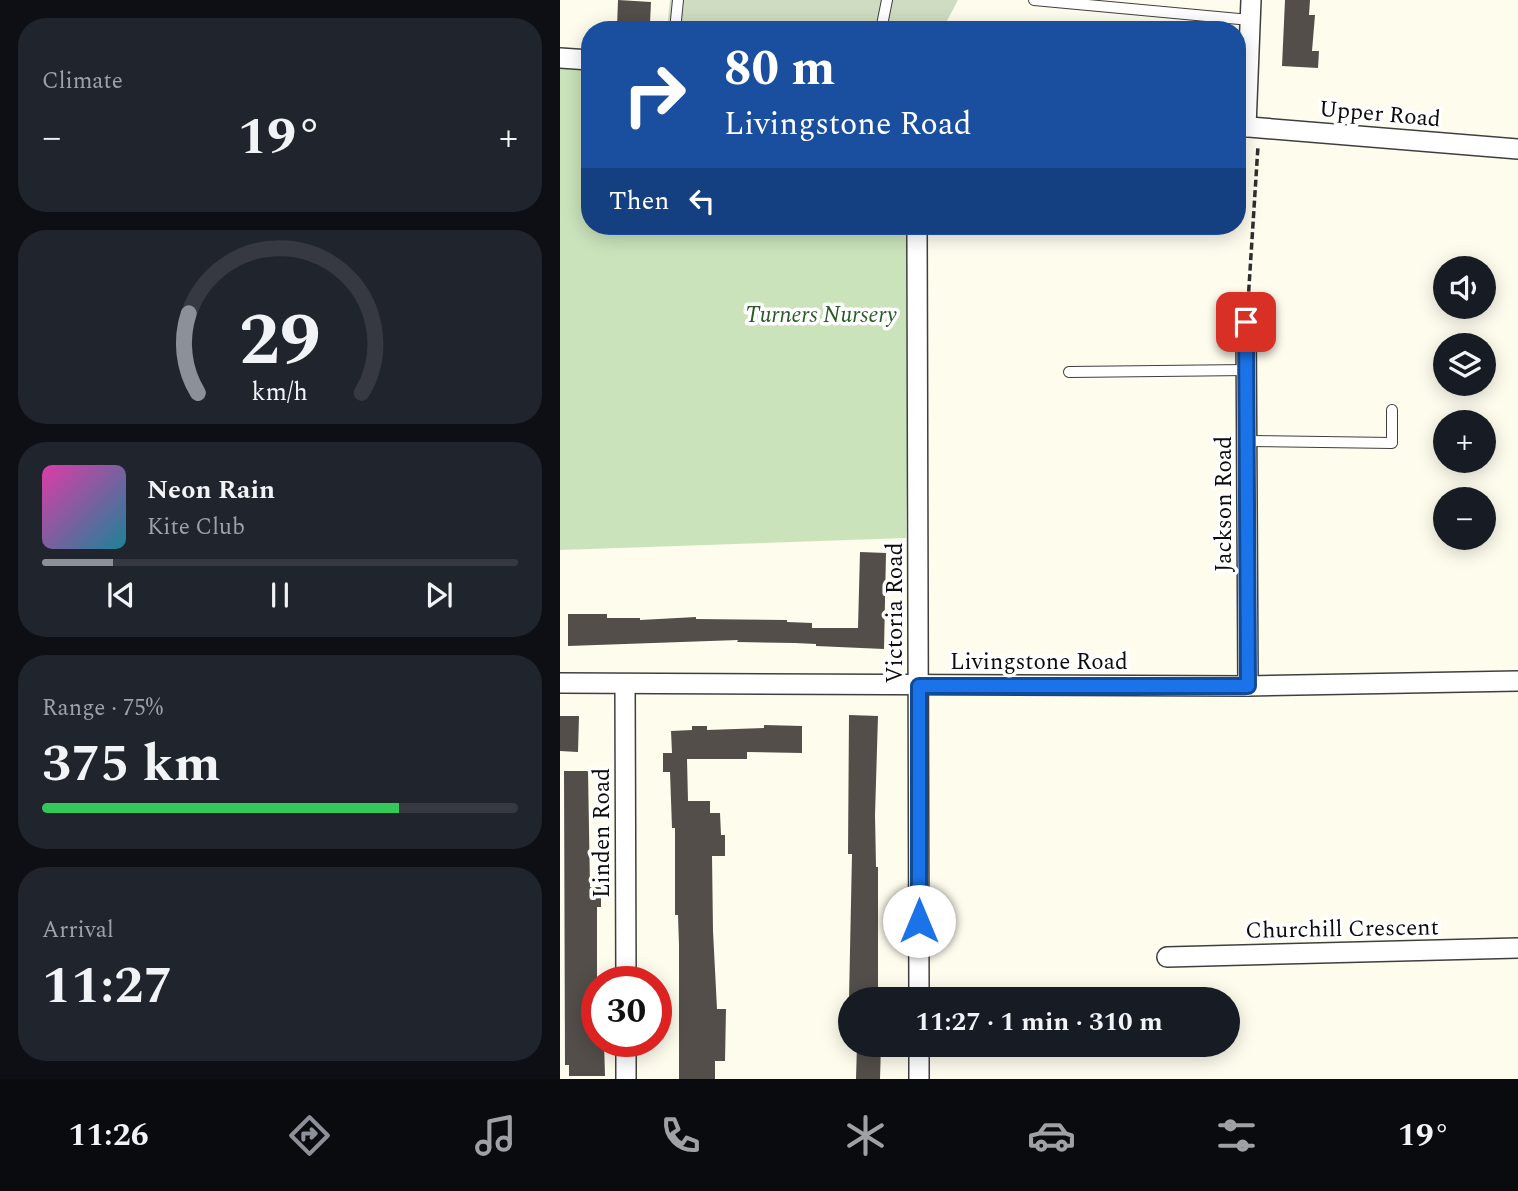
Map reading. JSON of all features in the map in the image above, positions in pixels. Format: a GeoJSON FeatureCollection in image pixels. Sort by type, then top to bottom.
{"type":"FeatureCollection","features":[{"type":"Feature","properties":{"kind":"street"},"geometry":{"type":"LineString","coordinates":[[1248,127],[1251,0]]}},
{"type":"Feature","properties":{"kind":"street"},"geometry":{"type":"LineString","coordinates":[[560,58],[581,59]]}},
{"type":"Feature","properties":{"kind":"street","name":"Upper Road"},"geometry":{"type":"LineString","coordinates":[[1248,127],[1518,149]]}},
{"type":"Feature","properties":{"kind":"street","name":"Victoria Road"},"geometry":{"type":"LineString","coordinates":[[916,235],[919,987]]}},
{"type":"Feature","properties":{"kind":"street","name":"Jackson Road"},"geometry":{"type":"LineString","coordinates":[[1246,322],[1248,686]]}},
{"type":"Feature","properties":{"kind":"street","name":"Livingstone Road"},"geometry":{"type":"LineString","coordinates":[[560,683],[1248,686],[1518,681]]}},
{"type":"Feature","properties":{"kind":"street","name":"Linden Road"},"geometry":{"type":"LineString","coordinates":[[625,684],[626,966]]}},
{"type":"Feature","properties":{"kind":"street","name":"Churchill Crescent"},"geometry":{"type":"LineString","coordinates":[[1167,957],[1518,948]]}},
{"type":"Feature","properties":{"kind":"street"},"geometry":{"type":"LineString","coordinates":[[626,1057],[626,1079]]}},
{"type":"Feature","properties":{"kind":"street"},"geometry":{"type":"LineString","coordinates":[[919,1057],[919,1079]]}},
{"type":"Feature","properties":{"kind":"lane"},"geometry":{"type":"LineString","coordinates":[[676,21],[678,0]]}},
{"type":"Feature","properties":{"kind":"lane"},"geometry":{"type":"LineString","coordinates":[[883,21],[887,0]]}},
{"type":"Feature","properties":{"kind":"lane"},"geometry":{"type":"LineString","coordinates":[[1034,0],[1250,20]]}},
{"type":"Feature","properties":{"kind":"lane"},"geometry":{"type":"LineString","coordinates":[[1069,372],[1247,370]]}},
{"type":"Feature","properties":{"kind":"lane"},"geometry":{"type":"LineString","coordinates":[[1247,440],[1392,443],[1392,410]]}},
{"type":"Feature","properties":{"kind":"path"},"geometry":{"type":"LineString","coordinates":[[1246,322],[1248,127]]}},
{"type":"Feature","properties":{"kind":"green space"},"geometry":{"type":"Polygon","coordinates":[[[670,0],[958,0],[947,21],[668,21],[670,0]]]}},
{"type":"Feature","properties":{"kind":"green space","name":"Turners Nursery"},"geometry":{"type":"Polygon","coordinates":[[[560,65],[581,67],[581,235],[910,235],[906,538],[560,550],[560,65]]]}},
{"type":"Feature","properties":{"kind":"building"},"geometry":{"type":"Polygon","coordinates":[[[618,0],[651,2],[650,21],[617,21],[618,0]]]}},
{"type":"Feature","properties":{"kind":"building"},"geometry":{"type":"Polygon","coordinates":[[[1285,0],[1310,0],[1309,15],[1315,15],[1312,51],[1319,51],[1318,68],[1282,66],[1285,0]]]}},
{"type":"Feature","properties":{"kind":"building"},"geometry":{"type":"Polygon","coordinates":[[[860,552],[886,553],[884,649],[737,642],[738,640],[568,646],[568,614],[607,614],[607,618],[640,620],[696,617],[787,620],[812,623],[812,628],[858,628],[860,552]]]}},
{"type":"Feature","properties":{"kind":"building"},"geometry":{"type":"Polygon","coordinates":[[[849,715],[878,716],[875,815],[878,987],[849,987],[852,854],[848,854],[849,715]]]}},
{"type":"Feature","properties":{"kind":"building"},"geometry":{"type":"Polygon","coordinates":[[[560,716],[579,716],[578,752],[560,751],[560,716]]]}},
{"type":"Feature","properties":{"kind":"building"},"geometry":{"type":"Polygon","coordinates":[[[764,725],[802,726],[802,753],[747,752],[747,759],[687,759],[688,801],[710,801],[710,813],[720,813],[721,835],[725,835],[725,856],[712,856],[717,1009],[726,1009],[725,1061],[715,1061],[715,1079],[679,1079],[679,945],[678,915],[675,915],[675,828],[672,828],[670,772],[663,772],[663,753],[672,753],[671,731],[692,730],[692,726],[707,726],[707,730],[764,728],[764,725]]]}},
{"type":"Feature","properties":{"kind":"building"},"geometry":{"type":"Polygon","coordinates":[[[564,771],[588,771],[590,887],[601,887],[601,907],[597,907],[597,966],[581,966],[581,1057],[604,1057],[605,1076],[569,1076],[569,1065],[565,1065],[564,771]]]}},
{"type":"Feature","properties":{"kind":"building"},"geometry":{"type":"Polygon","coordinates":[[[857,1057],[881,1057],[880,1079],[856,1079],[857,1057]]]}},
{"type":"Feature","properties":{"kind":"route"},"geometry":{"type":"LineString","coordinates":[[919,921],[919,686],[1248,686],[1246,322]]}}]}
